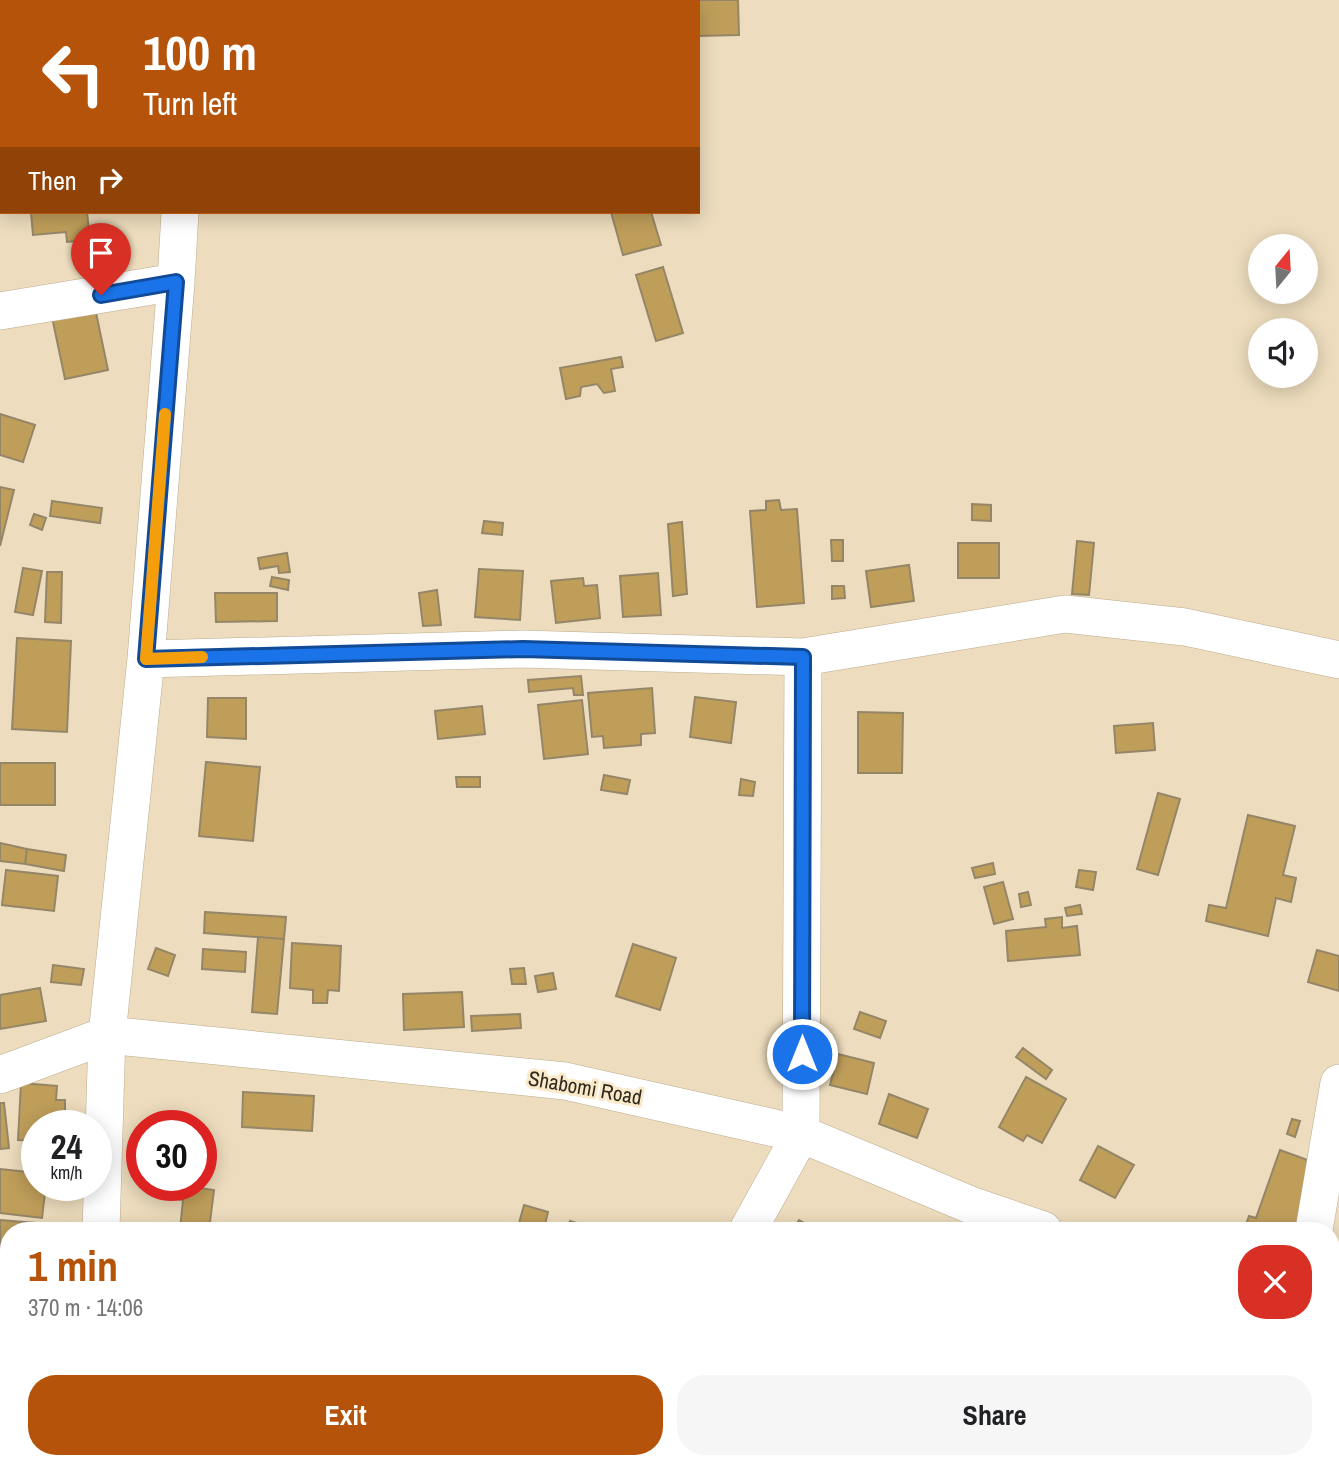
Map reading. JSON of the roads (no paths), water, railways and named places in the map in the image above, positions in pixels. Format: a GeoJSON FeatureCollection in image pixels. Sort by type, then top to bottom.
{"type":"FeatureCollection","features":[{"type":"Feature","properties":{"kind":"street"},"geometry":{"type":"LineString","coordinates":[[101,1222],[107,1035],[146,659],[180,214]]}},
{"type":"Feature","properties":{"kind":"street"},"geometry":{"type":"LineString","coordinates":[[0,311],[176,282]]}},
{"type":"Feature","properties":{"kind":"street"},"geometry":{"type":"LineString","coordinates":[[146,659],[523,649],[803,657],[1065,614],[1185,627],[1339,660]]}},
{"type":"Feature","properties":{"kind":"street"},"geometry":{"type":"LineString","coordinates":[[752,1222],[801,1134],[803,657]]}},
{"type":"Feature","properties":{"kind":"street"},"geometry":{"type":"LineString","coordinates":[[0,1075],[107,1035]]}},
{"type":"Feature","properties":{"kind":"street","name":"Shabomi Road"},"geometry":{"type":"LineString","coordinates":[[107,1035],[565,1081],[801,1134],[973,1206],[1020,1222]]}},
{"type":"Feature","properties":{"kind":"street"},"geometry":{"type":"LineString","coordinates":[[1315,1222],[1339,1083]]}}]}
